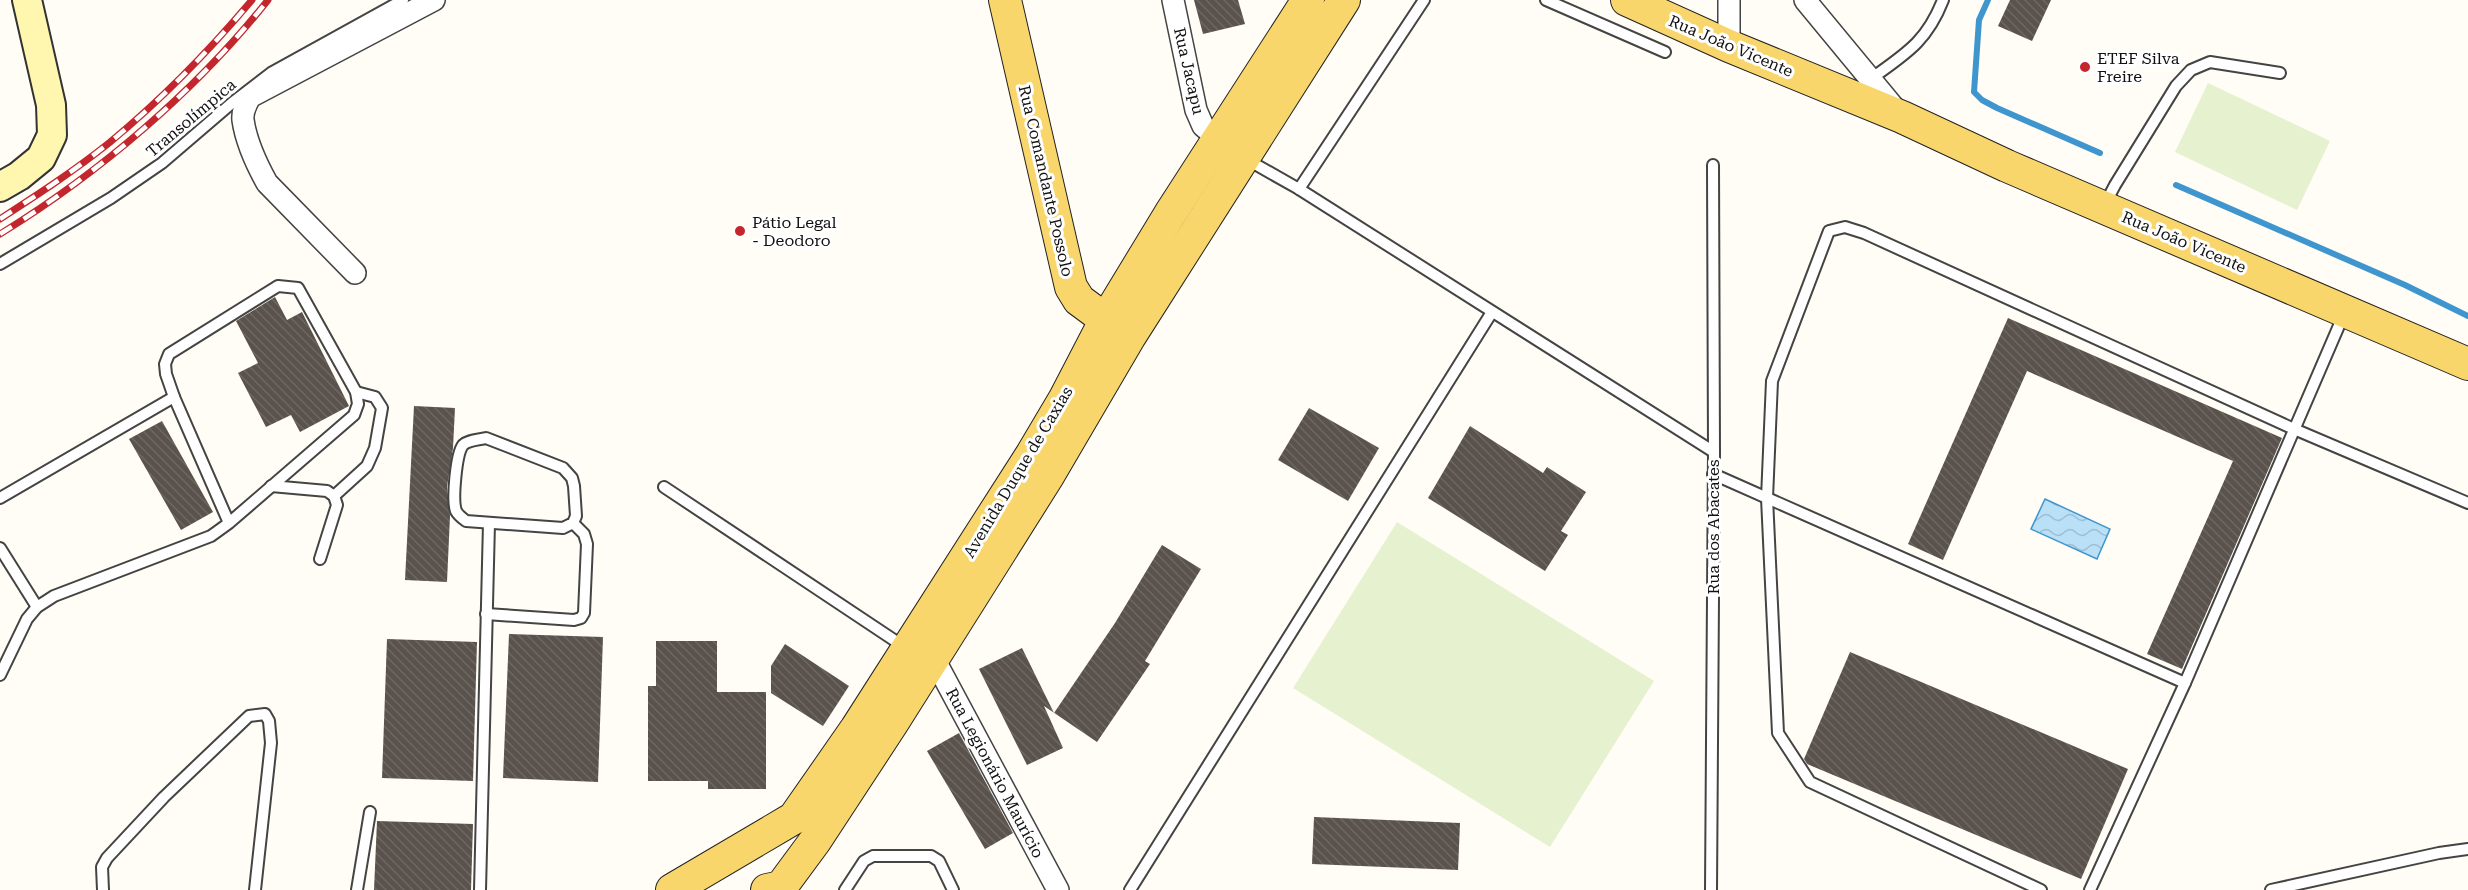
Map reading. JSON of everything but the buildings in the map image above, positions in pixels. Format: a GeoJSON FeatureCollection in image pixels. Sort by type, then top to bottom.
{"type":"FeatureCollection","features":[{"type":"Feature","properties":{"kind":"main road","name":"Rua Comandante Possolo"},"geometry":{"type":"LineString","coordinates":[[1005,0],[1071,287],[1079,300],[1117,328]]}},
{"type":"Feature","properties":{"kind":"main road","name":"Rua João Vicente"},"geometry":{"type":"LineString","coordinates":[[1627,0],[1729,46],[1902,117],[2468,364]]}},
{"type":"Feature","properties":{"kind":"main road","name":"Avenida Duque de Caxias"},"geometry":{"type":"LineString","coordinates":[[1117,328],[1170,214],[1219,141],[1304,2]]}},
{"type":"Feature","properties":{"kind":"main road","name":"Avenida Duque de Caxias"},"geometry":{"type":"LineString","coordinates":[[779,889],[815,841],[1032,454],[1117,328],[1244,158],[1338,10]]}},
{"type":"Feature","properties":{"kind":"main road","name":"Avenida Duque de Caxias"},"geometry":{"type":"LineString","coordinates":[[672,890],[794,818],[920,653]]}},
{"type":"Feature","properties":{"kind":"main road"},"geometry":{"type":"LineString","coordinates":[[779,889],[783,849],[794,818]]}},
{"type":"Feature","properties":{"kind":"street"},"geometry":{"type":"LineString","coordinates":[[0,187],[19,176],[41,158],[52,135],[51,105],[27,0]]}},
{"type":"Feature","properties":{"kind":"street"},"geometry":{"type":"LineString","coordinates":[[355,273],[267,183],[258,166],[243,119],[244,106],[250,97],[342,46],[434,0]]}},
{"type":"Feature","properties":{"kind":"street","name":"Rua Jacapu"},"geometry":{"type":"LineString","coordinates":[[1173,0],[1196,110],[1203,126],[1219,141],[1244,158]]}},
{"type":"Feature","properties":{"kind":"street"},"geometry":{"type":"LineString","coordinates":[[1729,0],[1729,46]]}},
{"type":"Feature","properties":{"kind":"street","name":"Rua João Vicente"},"geometry":{"type":"LineString","coordinates":[[1805,0],[1902,117]]}},
{"type":"Feature","properties":{"kind":"street"},"geometry":{"type":"LineString","coordinates":[[1304,2],[1338,10]]}},
{"type":"Feature","properties":{"kind":"street","name":"Rua Legionário Maurício"},"geometry":{"type":"LineString","coordinates":[[920,653],[1058,890]]}},
{"type":"Feature","properties":{"kind":"lane","name":"Transolímpica"},"geometry":{"type":"LineString","coordinates":[[0,264],[111,198],[162,163],[271,73],[404,0]]}},
{"type":"Feature","properties":{"kind":"lane"},"geometry":{"type":"LineString","coordinates":[[1299,189],[1424,0]]}},
{"type":"Feature","properties":{"kind":"lane"},"geometry":{"type":"LineString","coordinates":[[1546,0],[1665,52]]}},
{"type":"Feature","properties":{"kind":"lane"},"geometry":{"type":"LineString","coordinates":[[1872,78],[1898,60],[1925,36],[1934,24],[1944,0]]}},
{"type":"Feature","properties":{"kind":"lane"},"geometry":{"type":"LineString","coordinates":[[2104,207],[2176,86],[2191,70],[2210,62],[2280,73]]}},
{"type":"Feature","properties":{"kind":"lane"},"geometry":{"type":"LineString","coordinates":[[1244,158],[1299,189],[1714,452]]}},
{"type":"Feature","properties":{"kind":"lane","name":"Rua dos Abacates"},"geometry":{"type":"LineString","coordinates":[[1711,890],[1713,165]]}},
{"type":"Feature","properties":{"kind":"lane"},"geometry":{"type":"LineString","coordinates":[[2041,890],[1810,782],[1778,732],[1767,498],[1772,381],[1829,231],[1845,227],[1864,233],[2294,429],[2468,503]]}},
{"type":"Feature","properties":{"kind":"lane"},"geometry":{"type":"LineString","coordinates":[[0,675],[27,619],[37,607],[54,596],[211,536],[229,523],[354,415],[358,404],[356,392],[298,288],[287,285],[278,286],[169,354],[165,364],[174,397],[229,523]]}},
{"type":"Feature","properties":{"kind":"lane"},"geometry":{"type":"LineString","coordinates":[[1130,890],[1492,312]]}},
{"type":"Feature","properties":{"kind":"lane"},"geometry":{"type":"LineString","coordinates":[[2090,890],[2185,683],[2345,312]]}},
{"type":"Feature","properties":{"kind":"lane"},"geometry":{"type":"LineString","coordinates":[[334,496],[367,466],[375,448],[382,408],[375,397],[356,392]]}},
{"type":"Feature","properties":{"kind":"lane"},"geometry":{"type":"LineString","coordinates":[[0,498],[174,397]]}},
{"type":"Feature","properties":{"kind":"lane"},"geometry":{"type":"LineString","coordinates":[[486,438],[563,468],[572,478],[576,516],[573,523],[563,528],[489,523],[466,521],[455,509],[456,464],[459,451],[466,443],[486,438]]}},
{"type":"Feature","properties":{"kind":"lane"},"geometry":{"type":"LineString","coordinates":[[1713,474],[2185,683]]}},
{"type":"Feature","properties":{"kind":"lane"},"geometry":{"type":"LineString","coordinates":[[271,486],[327,491],[334,496],[337,505],[320,559]]}},
{"type":"Feature","properties":{"kind":"lane"},"geometry":{"type":"LineString","coordinates":[[664,487],[920,653]]}},
{"type":"Feature","properties":{"kind":"lane"},"geometry":{"type":"LineString","coordinates":[[480,890],[489,523]]}},
{"type":"Feature","properties":{"kind":"lane"},"geometry":{"type":"LineString","coordinates":[[486,614],[574,620],[581,618],[584,613],[587,544],[584,534],[573,523]]}},
{"type":"Feature","properties":{"kind":"lane"},"geometry":{"type":"LineString","coordinates":[[0,548],[37,607]]}},
{"type":"Feature","properties":{"kind":"lane"},"geometry":{"type":"LineString","coordinates":[[103,890],[102,867],[107,858],[164,797],[249,716],[265,714],[269,721],[271,743],[255,890]]}},
{"type":"Feature","properties":{"kind":"lane"},"geometry":{"type":"LineString","coordinates":[[357,890],[370,812]]}},
{"type":"Feature","properties":{"kind":"lane"},"geometry":{"type":"LineString","coordinates":[[2271,890],[2439,853],[2468,849]]}},
{"type":"Feature","properties":{"kind":"lane"},"geometry":{"type":"LineString","coordinates":[[846,890],[864,861],[873,856],[931,856],[939,861],[953,890]]}},
{"type":"Feature","properties":{"kind":"green space"},"geometry":{"type":"Polygon","coordinates":[[[2208,83],[2330,141],[2297,210],[2175,152],[2208,83]]]}},
{"type":"Feature","properties":{"kind":"green space"},"geometry":{"type":"Polygon","coordinates":[[[1397,522],[1654,681],[1550,847],[1293,688],[1397,522]]]}},
{"type":"Feature","properties":{"kind":"water"},"geometry":{"type":"Polygon","coordinates":[[[2045,499],[2110,529],[2097,559],[2031,529],[2045,499]]]}},
{"type":"Feature","properties":{"kind":"waterway"},"geometry":{"type":"LineString","coordinates":[[1988,0],[1979,20],[1974,92],[1982,100],[1997,108],[2100,153]]}},
{"type":"Feature","properties":{"kind":"waterway"},"geometry":{"type":"LineString","coordinates":[[2176,185],[2405,285],[2468,316]]}},
{"type":"Feature","properties":{"kind":"railway"},"geometry":{"type":"LineString","coordinates":[[0,219],[42,192],[128,127],[184,74],[252,0]]}},
{"type":"Feature","properties":{"kind":"railway"},"geometry":{"type":"LineString","coordinates":[[0,234],[73,185],[144,129],[210,67],[268,0]]}},
{"type":"Feature","properties":{"kind":"place","name":"ETEF Silva Freire"},"geometry":{"type":"Point","coordinates":[2085,67]}},
{"type":"Feature","properties":{"kind":"place","name":"Pátio Legal - Deodoro"},"geometry":{"type":"Point","coordinates":[740,231]}}]}
